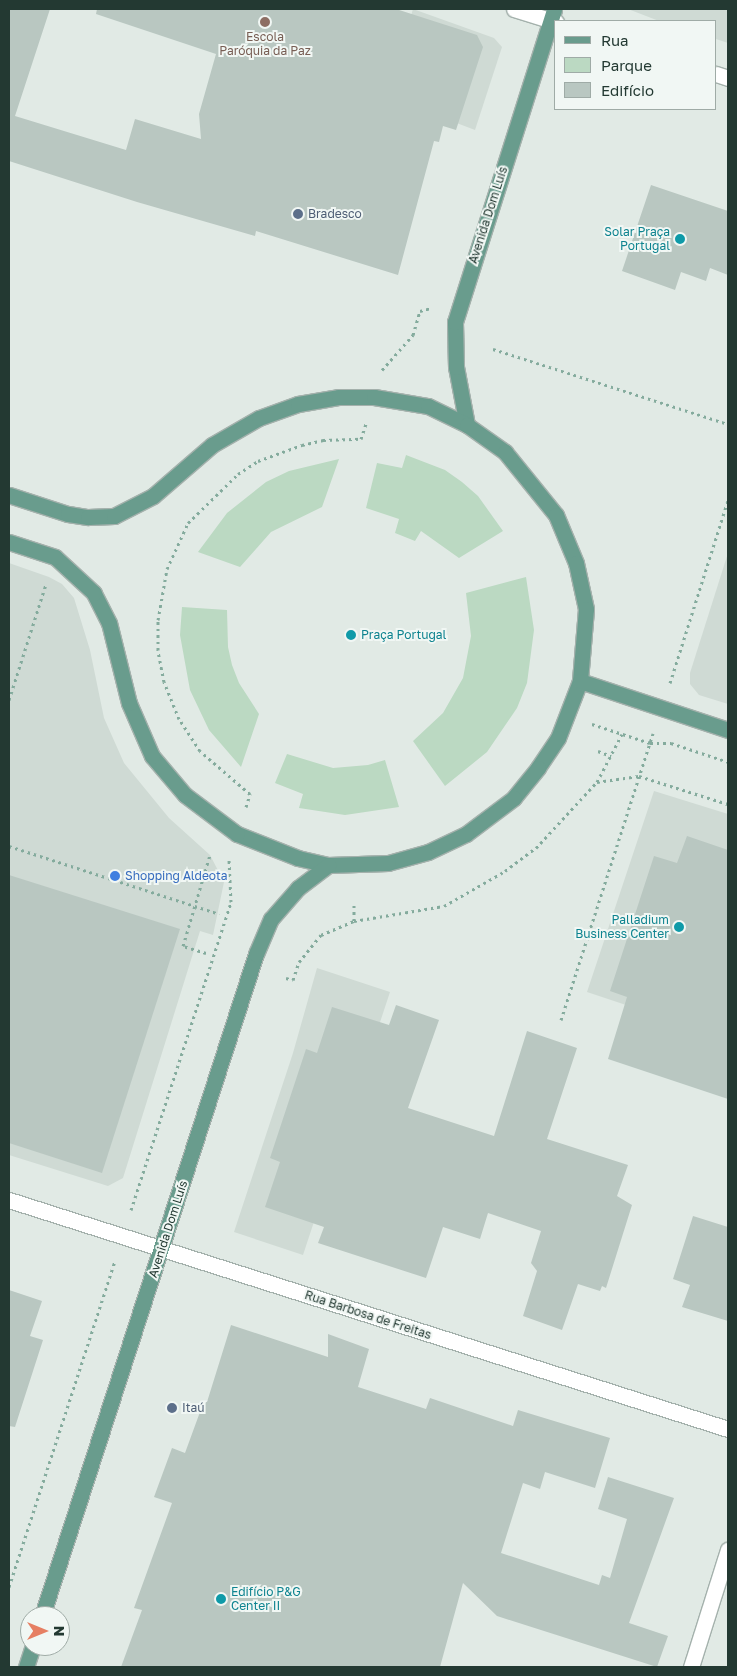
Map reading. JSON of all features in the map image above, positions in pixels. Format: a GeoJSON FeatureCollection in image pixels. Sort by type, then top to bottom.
{"type":"FeatureCollection","features":[{"type":"Feature","properties":{"kind":"main road","name":"Avenida Dom Luís"},"geometry":{"type":"LineString","coordinates":[[467,425],[455,343],[455,322],[554,17]]}},
{"type":"Feature","properties":{"kind":"main road"},"geometry":{"type":"LineString","coordinates":[[9,495],[68,514],[88,518],[114,516],[153,496],[212,445],[259,418],[298,404],[339,397],[393,398],[428,406],[467,425],[505,452],[533,483],[567,536],[576,563],[586,609],[580,681],[558,738],[514,798],[492,817],[466,834],[428,852],[388,863],[328,865],[298,858],[237,834],[185,795],[152,756],[129,703],[109,623],[94,592],[55,557],[9,542]]}},
{"type":"Feature","properties":{"kind":"main road"},"geometry":{"type":"LineString","coordinates":[[580,681],[728,730]]}},
{"type":"Feature","properties":{"kind":"main road","name":"Avenida Dom Luís"},"geometry":{"type":"LineString","coordinates":[[45,1606],[264,937],[272,919],[298,888],[328,865]]}},
{"type":"Feature","properties":{"kind":"street"},"geometry":{"type":"LineString","coordinates":[[514,9],[554,17]]}},
{"type":"Feature","properties":{"kind":"street","name":"Rua Barbosa de Freitas"},"geometry":{"type":"LineString","coordinates":[[9,1200],[161,1250],[728,1429]]}},
{"type":"Feature","properties":{"kind":"street"},"geometry":{"type":"LineString","coordinates":[[691,1667],[728,1550]]}},
{"type":"Feature","properties":{"kind":"path"},"geometry":{"type":"LineString","coordinates":[[384,366],[413,335],[420,311],[461,300]]}},
{"type":"Feature","properties":{"kind":"path"},"geometry":{"type":"LineString","coordinates":[[492,349],[728,424]]}},
{"type":"Feature","properties":{"kind":"path"},"geometry":{"type":"LineString","coordinates":[[248,802],[250,794],[219,770],[188,734],[164,682],[158,650],[158,620],[167,569],[188,523],[238,474],[258,461],[302,445],[323,440],[362,439],[364,430]]}},
{"type":"Feature","properties":{"kind":"path"},"geometry":{"type":"LineString","coordinates":[[667,690],[728,500]]}},
{"type":"Feature","properties":{"kind":"path"},"geometry":{"type":"LineString","coordinates":[[9,700],[48,576]]}},
{"type":"Feature","properties":{"kind":"path"},"geometry":{"type":"LineString","coordinates":[[560,1020],[655,727]]}},
{"type":"Feature","properties":{"kind":"path"},"geometry":{"type":"LineString","coordinates":[[286,978],[294,980],[299,962],[321,935],[354,921],[444,906],[505,871],[536,848],[597,782],[622,734],[650,743],[671,743],[728,762]]}},
{"type":"Feature","properties":{"kind":"path"},"geometry":{"type":"LineString","coordinates":[[598,751],[611,756]]}},
{"type":"Feature","properties":{"kind":"path"},"geometry":{"type":"LineString","coordinates":[[597,782],[639,776],[728,804]]}},
{"type":"Feature","properties":{"kind":"path"},"geometry":{"type":"LineString","coordinates":[[9,846],[219,914]]}},
{"type":"Feature","properties":{"kind":"path"},"geometry":{"type":"LineString","coordinates":[[206,953],[183,946],[210,855]]}},
{"type":"Feature","properties":{"kind":"path"},"geometry":{"type":"LineString","coordinates":[[133,1205],[231,902],[228,863]]}},
{"type":"Feature","properties":{"kind":"path"},"geometry":{"type":"LineString","coordinates":[[354,904],[354,921]]}},
{"type":"Feature","properties":{"kind":"path"},"geometry":{"type":"LineString","coordinates":[[9,1587],[116,1257]]}},
{"type":"Feature","properties":{"kind":"shaded area"},"geometry":{"type":"Polygon","coordinates":[[[413,9],[494,38],[502,47],[475,130],[433,114],[400,52],[413,9]]]}},
{"type":"Feature","properties":{"kind":"shaded area"},"geometry":{"type":"Polygon","coordinates":[[[628,9],[728,9],[728,43],[717,39],[717,20],[656,20],[628,9]]]}},
{"type":"Feature","properties":{"kind":"shaded area"},"geometry":{"type":"Polygon","coordinates":[[[728,553],[728,704],[699,695],[690,684],[690,673],[728,553]]]}},
{"type":"Feature","properties":{"kind":"shaded area","name":"Shopping Aldeota"},"geometry":{"type":"Polygon","coordinates":[[[9,563],[49,577],[62,584],[74,598],[90,650],[104,718],[124,763],[169,818],[210,855],[224,882],[213,935],[200,931],[123,1178],[108,1186],[9,1155],[9,563]]]}},
{"type":"Feature","properties":{"kind":"shaded area","name":"Palladium Business Center"},"geometry":{"type":"Polygon","coordinates":[[[654,791],[728,814],[728,1039],[587,992],[654,791]]]}},
{"type":"Feature","properties":{"kind":"shaded area"},"geometry":{"type":"Polygon","coordinates":[[[317,968],[390,992],[303,1255],[234,1232],[293,1053],[317,968]]]}},
{"type":"Feature","properties":{"kind":"green space"},"geometry":{"type":"Polygon","coordinates":[[[406,455],[445,470],[462,482],[478,496],[503,531],[459,558],[421,531],[415,541],[395,533],[399,519],[366,508],[377,463],[402,468],[406,455]]]}},
{"type":"Feature","properties":{"kind":"green space"},"geometry":{"type":"Polygon","coordinates":[[[339,459],[322,507],[271,532],[240,567],[198,552],[227,513],[266,482],[289,471],[339,459]]]}},
{"type":"Feature","properties":{"kind":"green space"},"geometry":{"type":"Polygon","coordinates":[[[526,577],[534,630],[527,683],[517,708],[487,752],[445,786],[413,741],[443,713],[463,678],[471,636],[466,593],[526,577]]]}},
{"type":"Feature","properties":{"kind":"green space"},"geometry":{"type":"Polygon","coordinates":[[[182,607],[227,610],[228,647],[232,665],[239,683],[259,714],[241,767],[209,730],[190,690],[180,635],[182,607]]]}},
{"type":"Feature","properties":{"kind":"green space"},"geometry":{"type":"Polygon","coordinates":[[[287,754],[333,768],[368,765],[385,760],[399,807],[345,815],[299,808],[303,794],[275,783],[287,754]]]}},
{"type":"Feature","properties":{"kind":"building"},"geometry":{"type":"Polygon","coordinates":[[[9,9],[50,9],[15,116],[126,150],[135,119],[201,139],[199,114],[216,54],[96,14],[97,9],[396,9],[477,35],[483,47],[456,130],[443,126],[439,142],[434,141],[398,275],[256,231],[255,236],[137,202],[9,161],[9,9]]]}},
{"type":"Feature","properties":{"kind":"building","name":"Solar Praça Portugal"},"geometry":{"type":"Polygon","coordinates":[[[651,185],[728,211],[728,275],[710,268],[706,281],[681,272],[675,290],[622,271],[651,185]]]}},
{"type":"Feature","properties":{"kind":"building","name":"Palladium Business Center"},"geometry":{"type":"Polygon","coordinates":[[[687,836],[728,850],[728,1099],[608,1059],[627,997],[610,991],[654,856],[677,863],[687,836]]]}},
{"type":"Feature","properties":{"kind":"building"},"geometry":{"type":"Polygon","coordinates":[[[9,875],[180,929],[102,1173],[9,1143],[9,875]]]}},
{"type":"Feature","properties":{"kind":"building"},"geometry":{"type":"Polygon","coordinates":[[[396,1005],[439,1020],[408,1108],[494,1136],[527,1031],[577,1048],[547,1139],[628,1165],[617,1196],[632,1205],[606,1288],[602,1286],[600,1291],[578,1284],[562,1330],[523,1316],[537,1271],[531,1263],[541,1231],[488,1213],[480,1239],[443,1227],[426,1278],[318,1243],[324,1227],[265,1207],[280,1162],[270,1158],[306,1049],[317,1053],[332,1007],[389,1025],[396,1005]]]}},
{"type":"Feature","properties":{"kind":"building"},"geometry":{"type":"Polygon","coordinates":[[[693,1216],[728,1227],[728,1321],[682,1307],[690,1285],[673,1279],[693,1216]]]}},
{"type":"Feature","properties":{"kind":"building"},"geometry":{"type":"Polygon","coordinates":[[[9,1290],[42,1301],[30,1336],[43,1340],[15,1427],[9,1426],[9,1290]]]}},
{"type":"Feature","properties":{"kind":"building"},"geometry":{"type":"Polygon","coordinates":[[[231,1325],[328,1357],[328,1334],[369,1349],[358,1387],[426,1409],[430,1398],[513,1426],[518,1410],[610,1438],[595,1488],[545,1472],[540,1489],[523,1483],[501,1553],[599,1585],[602,1575],[610,1578],[627,1519],[598,1509],[608,1477],[674,1498],[629,1623],[668,1636],[657,1667],[497,1616],[463,1583],[440,1667],[121,1667],[142,1610],[134,1608],[172,1503],[154,1497],[172,1448],[185,1453],[204,1401],[207,1402],[231,1325]]]}},
{"type":"Feature","properties":{"kind":"place","name":"Escola Paróquia da Paz"},"geometry":{"type":"Point","coordinates":[265,22]}},
{"type":"Feature","properties":{"kind":"place","name":"Bradesco"},"geometry":{"type":"Point","coordinates":[298,214]}},
{"type":"Feature","properties":{"kind":"place","name":"Solar Praça Portugal"},"geometry":{"type":"Point","coordinates":[680,239]}},
{"type":"Feature","properties":{"kind":"place","name":"Praça Portugal"},"geometry":{"type":"Point","coordinates":[351,635]}},
{"type":"Feature","properties":{"kind":"place","name":"Shopping Aldeota"},"geometry":{"type":"Point","coordinates":[115,876]}},
{"type":"Feature","properties":{"kind":"place","name":"Palladium Business Center"},"geometry":{"type":"Point","coordinates":[679,927]}},
{"type":"Feature","properties":{"kind":"place","name":"Itaú"},"geometry":{"type":"Point","coordinates":[172,1408]}},
{"type":"Feature","properties":{"kind":"place","name":"Edifício P&G Center II"},"geometry":{"type":"Point","coordinates":[221,1599]}}]}
